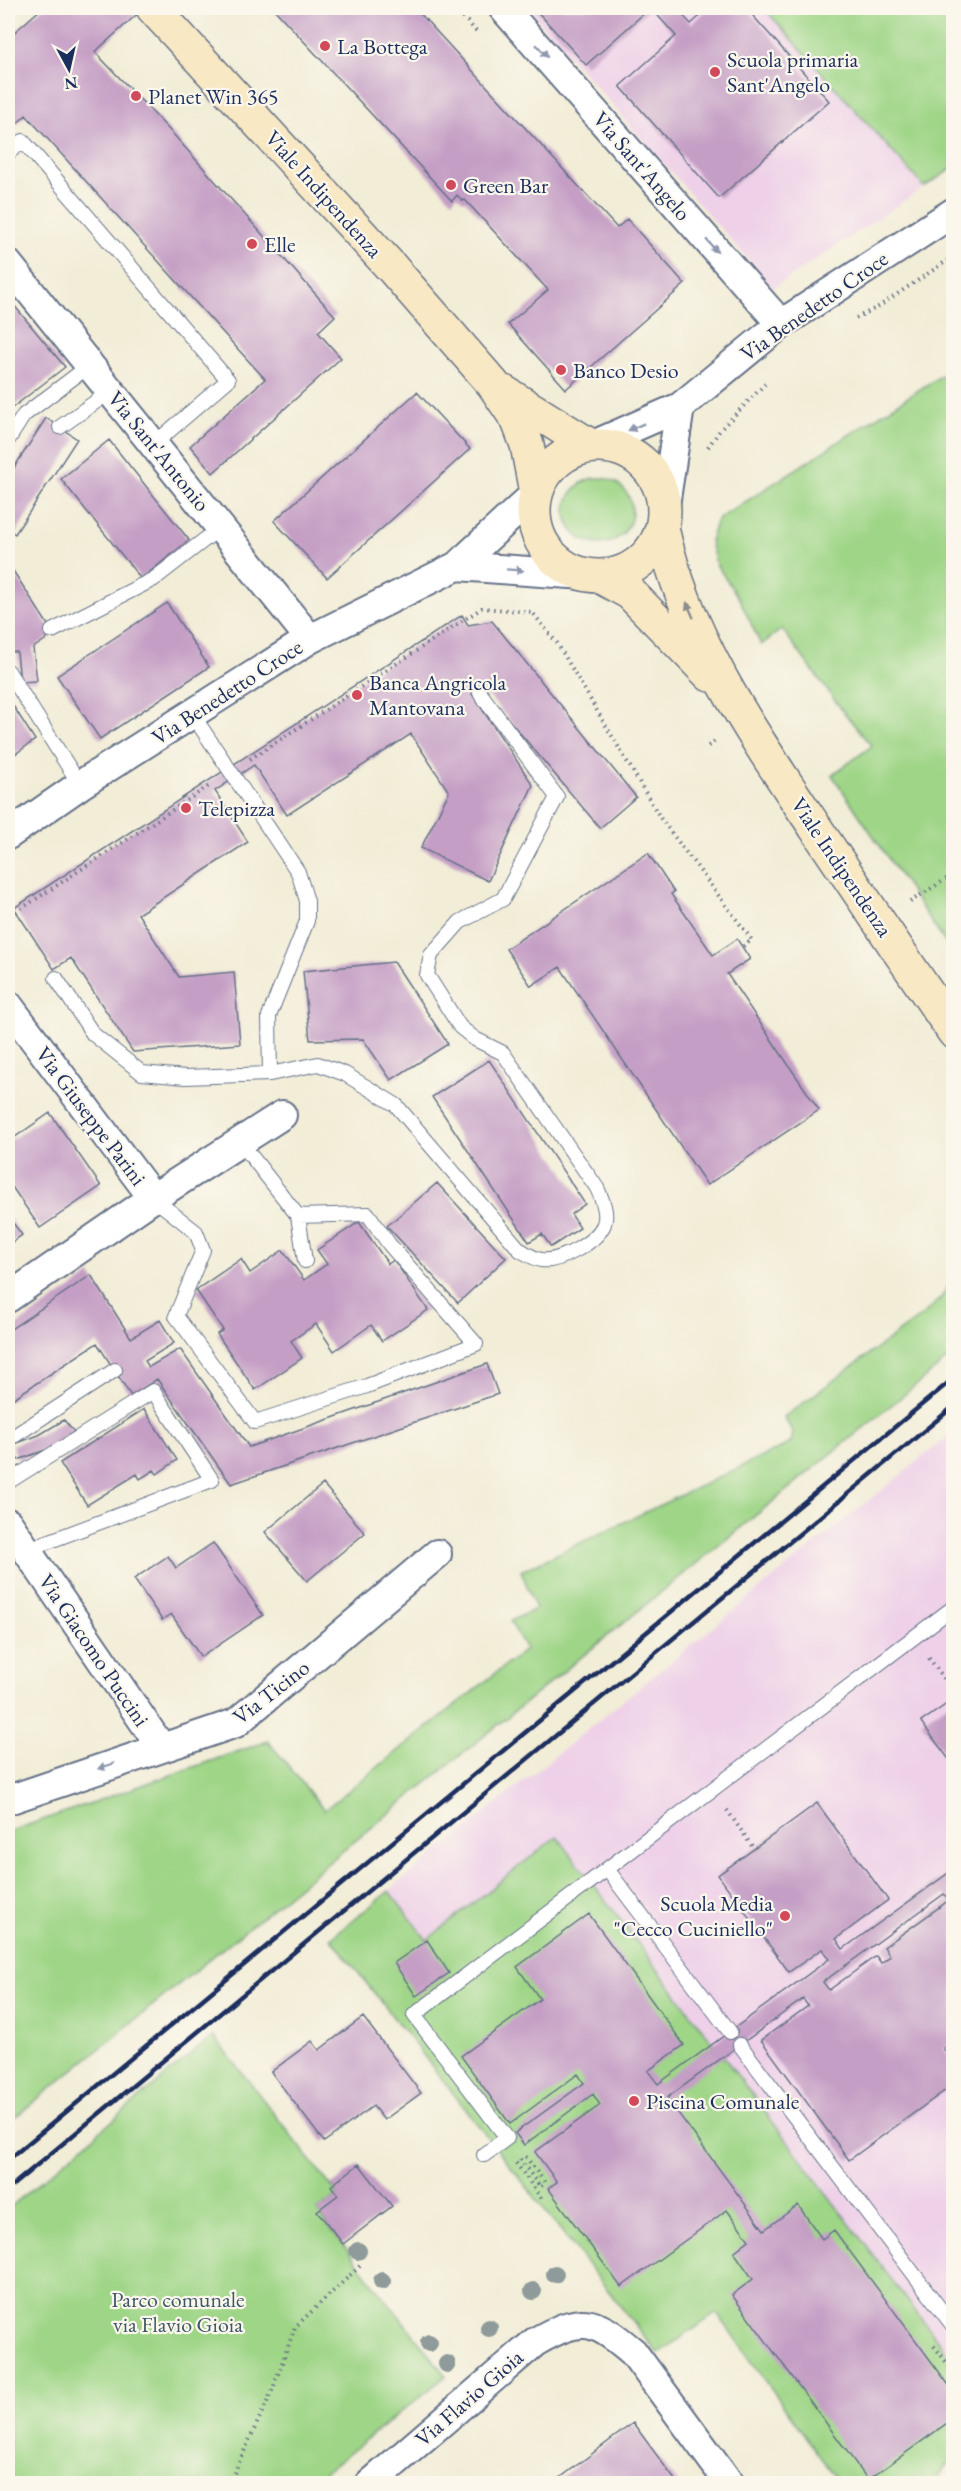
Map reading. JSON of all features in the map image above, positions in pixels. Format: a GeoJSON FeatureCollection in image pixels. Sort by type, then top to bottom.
{"type":"FeatureCollection","features":[{"type":"Feature","properties":{"kind":"main road","name":"Viale Indipendenza"},"geometry":{"type":"LineString","coordinates":[[153,8],[392,268],[493,384],[518,421],[527,445],[536,493]]}},
{"type":"Feature","properties":{"kind":"main road","name":"Viale Indipendenza"},"geometry":{"type":"LineString","coordinates":[[493,384],[591,446]]}},
{"type":"Feature","properties":{"kind":"main road"},"geometry":{"type":"LineString","coordinates":[[591,446],[607,446],[622,450],[649,468],[663,496],[663,520],[653,547],[638,563],[620,572],[599,576],[579,573],[561,564],[546,550],[537,532],[533,513],[536,493],[544,476],[556,462],[572,451],[591,446]]}},
{"type":"Feature","properties":{"kind":"main road","name":"Viale Indipendenza"},"geometry":{"type":"LineString","coordinates":[[663,520],[670,562],[702,637],[745,722],[954,1032]]}},
{"type":"Feature","properties":{"kind":"main road","name":"Viale Indipendenza"},"geometry":{"type":"LineString","coordinates":[[599,576],[630,593],[734,701]]}},
{"type":"Feature","properties":{"kind":"street","name":"Via Sant'Angelo"},"geometry":{"type":"LineString","coordinates":[[503,8],[781,324]]}},
{"type":"Feature","properties":{"kind":"street","name":"Via Benedetto Croce"},"geometry":{"type":"LineString","coordinates":[[591,446],[680,407],[781,324],[954,212]]}},
{"type":"Feature","properties":{"kind":"street","name":"Via Sant'Antonio"},"geometry":{"type":"LineString","coordinates":[[8,264],[310,639]]}},
{"type":"Feature","properties":{"kind":"street"},"geometry":{"type":"LineString","coordinates":[[663,520],[680,407]]}},
{"type":"Feature","properties":{"kind":"street","name":"Via Benedetto Croce"},"geometry":{"type":"LineString","coordinates":[[8,835],[80,785],[310,639],[457,566],[536,493]]}},
{"type":"Feature","properties":{"kind":"street"},"geometry":{"type":"LineString","coordinates":[[457,566],[599,576]]}},
{"type":"Feature","properties":{"kind":"street","name":"Via Giuseppe Parini"},"geometry":{"type":"LineString","coordinates":[[8,1005],[153,1198]]}},
{"type":"Feature","properties":{"kind":"street","name":"Via Giuseppe Parini"},"geometry":{"type":"LineString","coordinates":[[8,1298],[153,1198],[282,1115]]}},
{"type":"Feature","properties":{"kind":"street","name":"Via Giacomo Puccini"},"geometry":{"type":"LineString","coordinates":[[8,1522],[161,1747]]}},
{"type":"Feature","properties":{"kind":"street","name":"Via Ticino"},"geometry":{"type":"LineString","coordinates":[[8,1800],[236,1723],[437,1554]]}},
{"type":"Feature","properties":{"kind":"street","name":"Via Flavio Gioia"},"geometry":{"type":"LineString","coordinates":[[370,2484],[535,2342],[562,2326],[575,2322],[597,2326],[633,2352],[730,2484]]}},
{"type":"Feature","properties":{"kind":"lane"},"geometry":{"type":"LineString","coordinates":[[8,153],[23,141],[228,380],[154,444]]}},
{"type":"Feature","properties":{"kind":"lane"},"geometry":{"type":"LineString","coordinates":[[8,440],[24,415],[90,365]]}},
{"type":"Feature","properties":{"kind":"lane"},"geometry":{"type":"LineString","coordinates":[[60,427],[111,391]]}},
{"type":"Feature","properties":{"kind":"lane"},"geometry":{"type":"LineString","coordinates":[[52,631],[154,579],[221,527]]}},
{"type":"Feature","properties":{"kind":"lane"},"geometry":{"type":"LineString","coordinates":[[8,671],[80,785]]}},
{"type":"Feature","properties":{"kind":"lane"},"geometry":{"type":"LineString","coordinates":[[56,978],[93,1034],[142,1073],[185,1077],[270,1074],[318,1064],[345,1074],[396,1105],[520,1250],[541,1260],[576,1251],[593,1239],[604,1224],[605,1207],[597,1188],[503,1053],[475,1039],[460,1027],[428,975],[431,955],[460,922],[503,899],[557,797],[480,693]]}},
{"type":"Feature","properties":{"kind":"lane"},"geometry":{"type":"LineString","coordinates":[[192,714],[298,872],[306,901],[307,921],[269,1016],[270,1074]]}},
{"type":"Feature","properties":{"kind":"lane"},"geometry":{"type":"LineString","coordinates":[[241,1143],[298,1215],[305,1261]]}},
{"type":"Feature","properties":{"kind":"lane"},"geometry":{"type":"LineString","coordinates":[[153,1198],[196,1232],[202,1250],[176,1316],[255,1422],[367,1386],[476,1344],[389,1244],[368,1214],[298,1215]]}},
{"type":"Feature","properties":{"kind":"lane"},"geometry":{"type":"LineString","coordinates":[[8,1440],[114,1370]]}},
{"type":"Feature","properties":{"kind":"lane"},"geometry":{"type":"LineString","coordinates":[[8,1482],[153,1391],[212,1480],[26,1550]]}},
{"type":"Feature","properties":{"kind":"lane"},"geometry":{"type":"LineString","coordinates":[[484,2155],[507,2138],[414,2015],[954,1607]]}},
{"type":"Feature","properties":{"kind":"lane"},"geometry":{"type":"LineString","coordinates":[[607,1869],[730,2032]]}},
{"type":"Feature","properties":{"kind":"lane"},"geometry":{"type":"LineString","coordinates":[[740,2045],[954,2327]]}},
{"type":"Feature","properties":{"kind":"path"},"geometry":{"type":"LineString","coordinates":[[878,307],[954,256]]}},
{"type":"Feature","properties":{"kind":"path"},"geometry":{"type":"LineString","coordinates":[[708,448],[721,429],[767,381]]}},
{"type":"Feature","properties":{"kind":"path"},"geometry":{"type":"LineString","coordinates":[[16,912],[482,608],[532,612],[557,643],[661,819],[752,940],[742,947]]}},
{"type":"Feature","properties":{"kind":"path"},"geometry":{"type":"LineString","coordinates":[[904,894],[911,903],[954,874]]}},
{"type":"Feature","properties":{"kind":"path"},"geometry":{"type":"LineString","coordinates":[[914,1637],[954,1692]]}},
{"type":"Feature","properties":{"kind":"path"},"geometry":{"type":"LineString","coordinates":[[712,1790],[754,1849]]}},
{"type":"Feature","properties":{"kind":"path"},"geometry":{"type":"LineString","coordinates":[[521,2150],[545,2183],[540,2187],[517,2160],[542,2199]]}},
{"type":"Feature","properties":{"kind":"path"},"geometry":{"type":"LineString","coordinates":[[230,2484],[272,2391],[295,2326],[360,2266]]}},
{"type":"Feature","properties":{"kind":"path"},"geometry":{"type":"LineString","coordinates":[[929,2340],[954,2372]]}},
{"type":"Feature","properties":{"kind":"shaded area"},"geometry":{"type":"Polygon","coordinates":[[[527,8],[953,8],[953,168],[773,288],[527,8]]]}},
{"type":"Feature","properties":{"kind":"shaded area","name":"Scuola Media \"Cecco Cuciniello\""},"geometry":{"type":"Polygon","coordinates":[[[953,1432],[953,2361],[557,1837],[427,1940],[389,1891],[953,1432]]]}},
{"type":"Feature","properties":{"kind":"green space"},"geometry":{"type":"Polygon","coordinates":[[[764,8],[953,8],[953,168],[924,187],[764,8]]]}},
{"type":"Feature","properties":{"kind":"green space"},"geometry":{"type":"Polygon","coordinates":[[[953,368],[953,954],[832,775],[872,746],[845,714],[782,629],[761,645],[740,600],[716,564],[710,541],[717,520],[953,368]]]}},
{"type":"Feature","properties":{"kind":"green space"},"geometry":{"type":"Polygon","coordinates":[[[599,478],[612,481],[622,488],[629,498],[632,511],[629,524],[622,534],[612,541],[599,544],[586,541],[576,534],[569,524],[566,511],[569,498],[576,488],[586,481],[599,478]]]}},
{"type":"Feature","properties":{"kind":"green space"},"geometry":{"type":"Polygon","coordinates":[[[953,1278],[953,1355],[8,2123],[8,1832],[268,1741],[324,1810],[526,1649],[510,1621],[536,1609],[521,1571],[791,1443],[793,1432],[784,1417],[925,1313],[941,1298],[953,1278]]]}},
{"type":"Feature","properties":{"kind":"green space"},"geometry":{"type":"Polygon","coordinates":[[[557,1836],[953,2361],[953,2456],[934,2483],[839,2483],[717,2313],[658,2354],[331,1938],[389,1891],[427,1940],[557,1836]]]}},
{"type":"Feature","properties":{"kind":"green space","name":"Parco comunale via Flavio Gioia"},"geometry":{"type":"Polygon","coordinates":[[[213,2036],[338,2195],[317,2211],[446,2376],[312,2483],[8,2483],[8,2209],[213,2036]]]}},
{"type":"Feature","properties":{"kind":"building"},"geometry":{"type":"Polygon","coordinates":[[[42,8],[144,8],[95,52],[174,135],[335,316],[318,332],[341,358],[213,473],[190,446],[265,379],[26,115],[8,132],[8,38],[42,8]]]}},
{"type":"Feature","properties":{"kind":"building"},"geometry":{"type":"Polygon","coordinates":[[[273,8],[415,8],[617,228],[627,219],[685,284],[566,389],[508,324],[548,290],[465,200],[463,201],[457,195],[452,201],[273,8]]]}},
{"type":"Feature","properties":{"kind":"building"},"geometry":{"type":"Polygon","coordinates":[[[534,8],[650,8],[586,65],[534,8]]]}},
{"type":"Feature","properties":{"kind":"building"},"geometry":{"type":"Polygon","coordinates":[[[651,8],[676,8],[691,24],[709,8],[746,8],[829,101],[719,198],[620,86],[676,36],[651,8]]]}},
{"type":"Feature","properties":{"kind":"building"},"geometry":{"type":"Polygon","coordinates":[[[8,298],[65,367],[8,411],[8,298]]]}},
{"type":"Feature","properties":{"kind":"building"},"geometry":{"type":"Polygon","coordinates":[[[417,392],[470,449],[327,578],[274,521],[417,392]]]}},
{"type":"Feature","properties":{"kind":"building"},"geometry":{"type":"Polygon","coordinates":[[[46,418],[77,439],[15,534],[8,529],[8,477],[46,418]]]}},
{"type":"Feature","properties":{"kind":"building"},"geometry":{"type":"Polygon","coordinates":[[[109,440],[189,540],[141,579],[61,479],[109,440]]]}},
{"type":"Feature","properties":{"kind":"building"},"geometry":{"type":"Polygon","coordinates":[[[8,563],[54,634],[33,648],[37,681],[20,682],[17,652],[8,652],[8,563]]]}},
{"type":"Feature","properties":{"kind":"building"},"geometry":{"type":"Polygon","coordinates":[[[167,603],[209,667],[100,739],[57,676],[167,603]]]}},
{"type":"Feature","properties":{"kind":"building"},"geometry":{"type":"Polygon","coordinates":[[[462,615],[468,625],[492,621],[636,797],[600,828],[482,688],[472,694],[533,785],[488,881],[421,848],[449,792],[411,734],[287,815],[254,765],[215,791],[248,842],[138,914],[179,977],[234,972],[240,1044],[133,1052],[71,958],[54,969],[14,908],[462,615]]]}},
{"type":"Feature","properties":{"kind":"building"},"geometry":{"type":"Polygon","coordinates":[[[8,698],[35,740],[8,759],[8,698]]]}},
{"type":"Feature","properties":{"kind":"building"},"geometry":{"type":"Polygon","coordinates":[[[648,853],[674,892],[671,894],[713,955],[737,939],[750,959],[727,974],[819,1110],[707,1185],[560,967],[531,986],[506,949],[648,853]]]}},
{"type":"Feature","properties":{"kind":"building"},"geometry":{"type":"Polygon","coordinates":[[[394,962],[448,1044],[391,1080],[363,1039],[310,1040],[303,971],[394,962]]]}},
{"type":"Feature","properties":{"kind":"building"},"geometry":{"type":"Polygon","coordinates":[[[489,1060],[585,1204],[571,1214],[580,1228],[551,1247],[542,1234],[529,1242],[432,1097],[489,1060]]]}},
{"type":"Feature","properties":{"kind":"building"},"geometry":{"type":"Polygon","coordinates":[[[50,1113],[101,1186],[40,1228],[8,1181],[8,1142],[50,1113]]]}},
{"type":"Feature","properties":{"kind":"building"},"geometry":{"type":"Polygon","coordinates":[[[437,1183],[506,1258],[458,1303],[387,1226],[437,1183]]]}},
{"type":"Feature","properties":{"kind":"building"},"geometry":{"type":"Polygon","coordinates":[[[8,1216],[22,1235],[8,1245],[8,1216]]]}},
{"type":"Feature","properties":{"kind":"building"},"geometry":{"type":"Polygon","coordinates":[[[359,1222],[388,1264],[394,1260],[428,1310],[382,1341],[371,1325],[334,1351],[316,1324],[291,1341],[302,1358],[255,1390],[217,1334],[223,1330],[196,1290],[241,1259],[250,1273],[283,1250],[304,1280],[327,1264],[317,1250],[359,1222]]]}},
{"type":"Feature","properties":{"kind":"building"},"geometry":{"type":"Polygon","coordinates":[[[91,1275],[131,1338],[160,1320],[174,1343],[145,1361],[149,1367],[180,1349],[249,1447],[487,1364],[498,1394],[231,1484],[157,1379],[131,1396],[97,1343],[8,1402],[8,1331],[91,1275]]]}},
{"type":"Feature","properties":{"kind":"building"},"geometry":{"type":"Polygon","coordinates":[[[144,1409],[177,1460],[157,1474],[154,1470],[140,1479],[137,1474],[87,1505],[60,1463],[144,1409]]]}},
{"type":"Feature","properties":{"kind":"building"},"geometry":{"type":"Polygon","coordinates":[[[64,1420],[74,1432],[48,1449],[18,1460],[12,1445],[39,1435],[64,1420]]]}},
{"type":"Feature","properties":{"kind":"building"},"geometry":{"type":"Polygon","coordinates":[[[323,1484],[365,1533],[307,1581],[265,1532],[323,1484]]]}},
{"type":"Feature","properties":{"kind":"building"},"geometry":{"type":"Polygon","coordinates":[[[213,1543],[263,1615],[201,1657],[171,1614],[162,1620],[134,1579],[168,1556],[176,1568],[213,1543]]]}},
{"type":"Feature","properties":{"kind":"building"},"geometry":{"type":"Polygon","coordinates":[[[954,1699],[954,1766],[921,1722],[954,1699]]]}},
{"type":"Feature","properties":{"kind":"building"},"geometry":{"type":"Polygon","coordinates":[[[817,1803],[888,1900],[836,1939],[843,1949],[954,1869],[954,2044],[952,2042],[943,2048],[954,2062],[954,2084],[849,2160],[761,2040],[808,2006],[803,1999],[667,2098],[764,2230],[798,2205],[822,2239],[834,2230],[954,2392],[954,2418],[868,2480],[732,2295],[753,2279],[734,2252],[749,2240],[727,2210],[621,2287],[548,2188],[557,2182],[535,2152],[600,2105],[593,2094],[524,2145],[515,2133],[584,2083],[578,2074],[510,2124],[461,2056],[540,1999],[517,1967],[589,1914],[684,2045],[648,2071],[658,2084],[829,1959],[822,1949],[789,1972],[718,1875],[817,1803]],[[944,1894],[823,1982],[829,1990],[876,1956],[881,1963],[890,1956],[884,1947],[949,1900],[944,1894]]]}},
{"type":"Feature","properties":{"kind":"building"},"geometry":{"type":"Polygon","coordinates":[[[427,1940],[449,1973],[416,1996],[394,1963],[427,1940]]]}},
{"type":"Feature","properties":{"kind":"building"},"geometry":{"type":"Polygon","coordinates":[[[363,2017],[421,2093],[384,2120],[373,2106],[324,2142],[271,2072],[312,2041],[319,2050],[363,2017]]]}},
{"type":"Feature","properties":{"kind":"building"},"geometry":{"type":"Polygon","coordinates":[[[359,2164],[392,2206],[343,2244],[317,2211],[338,2195],[331,2186],[359,2164]]]}},
{"type":"Feature","properties":{"kind":"building"},"geometry":{"type":"Polygon","coordinates":[[[633,2423],[678,2484],[552,2484],[633,2423]]]}},
{"type":"Feature","properties":{"kind":"railway"},"geometry":{"type":"LineString","coordinates":[[8,2160],[954,1378]]}},
{"type":"Feature","properties":{"kind":"railway"},"geometry":{"type":"LineString","coordinates":[[8,2189],[954,1406]]}},
{"type":"Feature","properties":{"kind":"place","name":"La Bottega"},"geometry":{"type":"Point","coordinates":[325,46]}},
{"type":"Feature","properties":{"kind":"place","name":"Scuola primaria Sant'Angelo"},"geometry":{"type":"Point","coordinates":[715,72]}},
{"type":"Feature","properties":{"kind":"place","name":"Planet Win 365"},"geometry":{"type":"Point","coordinates":[136,96]}},
{"type":"Feature","properties":{"kind":"place","name":"Green Bar"},"geometry":{"type":"Point","coordinates":[451,185]}},
{"type":"Feature","properties":{"kind":"place","name":"Elle"},"geometry":{"type":"Point","coordinates":[252,244]}},
{"type":"Feature","properties":{"kind":"place","name":"Banco Desio"},"geometry":{"type":"Point","coordinates":[561,370]}},
{"type":"Feature","properties":{"kind":"place","name":"Banca Angricola Mantovana"},"geometry":{"type":"Point","coordinates":[357,695]}},
{"type":"Feature","properties":{"kind":"place","name":"Telepizza"},"geometry":{"type":"Point","coordinates":[186,808]}},
{"type":"Feature","properties":{"kind":"place","name":"Scuola Media \"Cecco Cuciniello\""},"geometry":{"type":"Point","coordinates":[785,1916]}},
{"type":"Feature","properties":{"kind":"place","name":"Piscina Comunale"},"geometry":{"type":"Point","coordinates":[634,2101]}}]}
